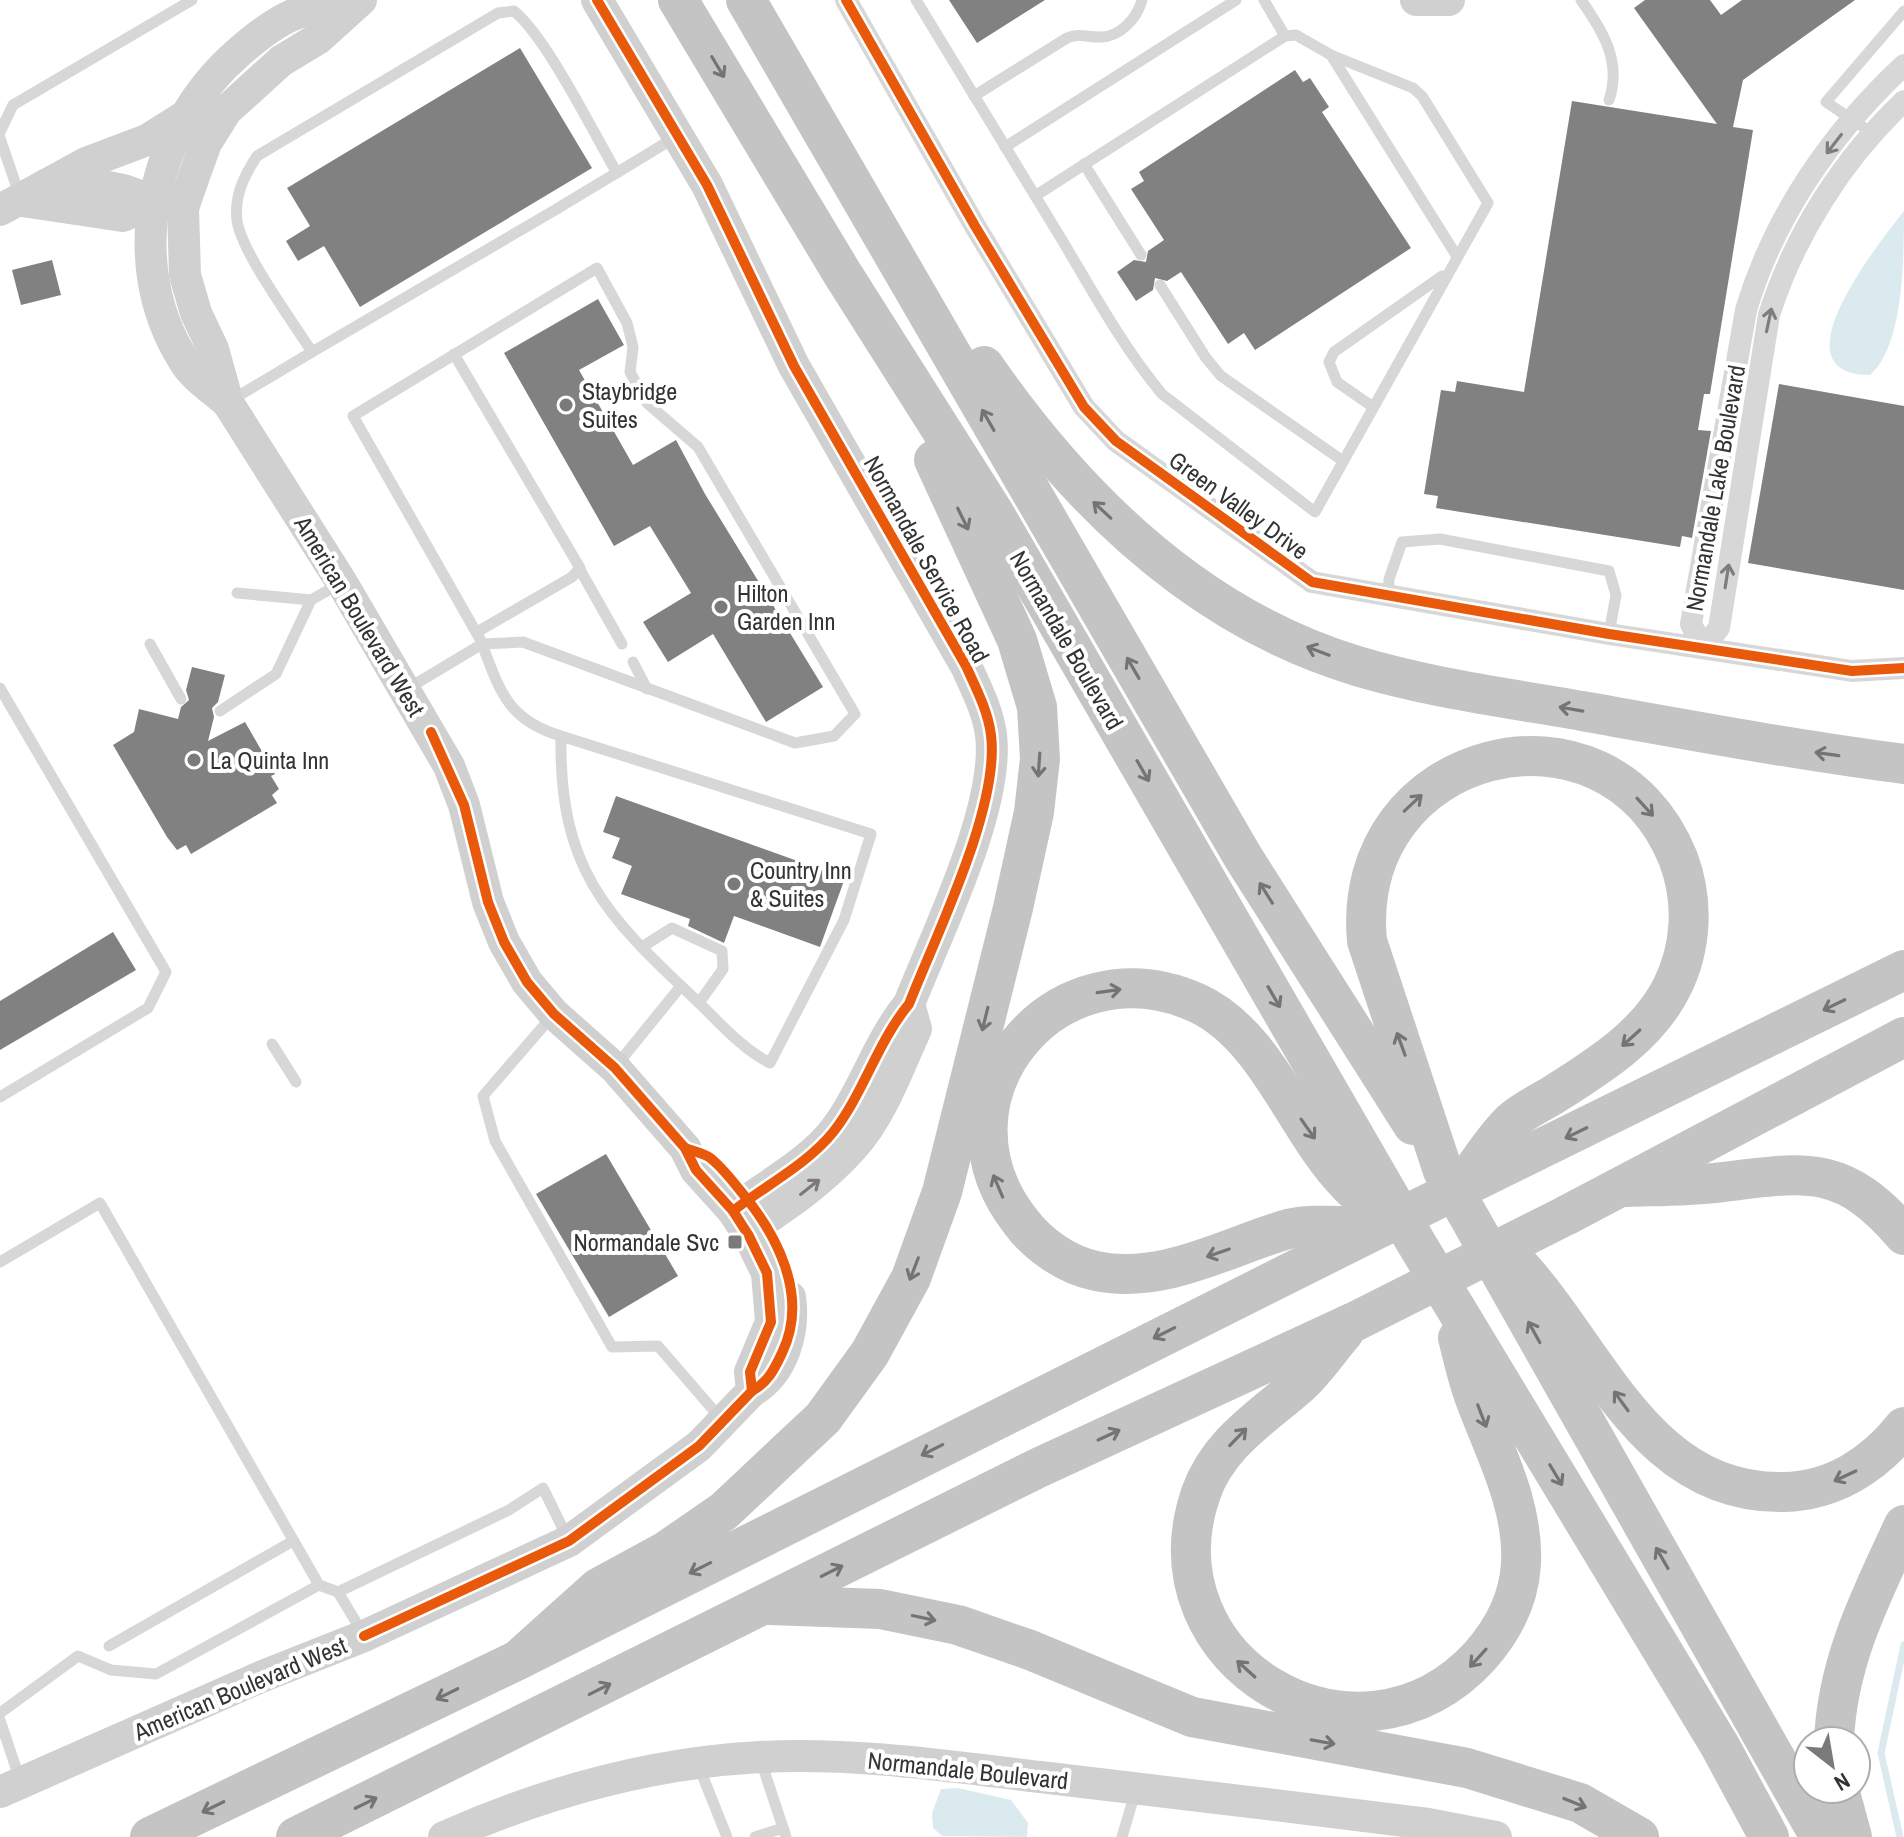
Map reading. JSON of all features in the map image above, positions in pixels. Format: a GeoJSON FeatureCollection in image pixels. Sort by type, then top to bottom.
{"type":"FeatureCollection","features":[{"type":"Feature","properties":{"kind":"highway","name":"Normandale Boulevard"},"geometry":{"type":"LineString","coordinates":[[678,0],[842,273],[994,513],[1399,1233],[1445,1288],[1720,1746],[1769,1837]]}},
{"type":"Feature","properties":{"kind":"highway","name":"Normandale Boulevard"},"geometry":{"type":"LineString","coordinates":[[746,0],[810,116],[1243,857],[1455,1188]]}},
{"type":"Feature","properties":{"kind":"highway"},"geometry":{"type":"LineString","coordinates":[[810,116],[1020,419],[1079,489],[1143,548],[1207,595],[1275,634],[1357,666],[1468,691],[1802,750],[1904,764]]}},
{"type":"Feature","properties":{"kind":"highway"},"geometry":{"type":"LineString","coordinates":[[518,1660],[598,1588],[666,1551],[712,1519],[777,1465],[823,1418],[870,1353],[911,1278],[942,1192],[1013,908],[1040,759],[1037,707],[1017,640],[971,535],[842,273]]}},
{"type":"Feature","properties":{"kind":"highway"},"geometry":{"type":"LineString","coordinates":[[1399,1233],[1346,1182],[1258,1057],[1200,1005],[1168,993],[1137,988],[1082,996],[1033,1024],[1001,1067],[987,1123],[988,1150],[995,1184],[1026,1229],[1067,1260],[1093,1270],[1152,1273],[1301,1244],[1399,1233],[1455,1188],[1512,1121],[1585,1074],[1653,1018],[1672,987],[1689,929],[1689,897],[1682,869],[1671,841],[1652,814],[1628,789],[1603,774],[1554,757],[1477,764],[1448,777],[1422,794],[1386,835],[1368,884],[1364,911],[1373,966],[1455,1188],[1820,1837]]}},
{"type":"Feature","properties":{"kind":"highway"},"geometry":{"type":"LineString","coordinates":[[1455,1188],[1533,1155],[1904,970]]}},
{"type":"Feature","properties":{"kind":"highway"},"geometry":{"type":"LineString","coordinates":[[296,1837],[1038,1468],[1352,1323],[1567,1215],[1904,1037]]}},
{"type":"Feature","properties":{"kind":"highway"},"geometry":{"type":"LineString","coordinates":[[1616,1188],[1809,1173],[1845,1186],[1879,1208],[1904,1235]]}},
{"type":"Feature","properties":{"kind":"highway"},"geometry":{"type":"LineString","coordinates":[[1455,1188],[1534,1280],[1630,1413],[1667,1452],[1699,1475],[1733,1489],[1765,1492],[1817,1487],[1846,1477],[1871,1462],[1904,1427]]}},
{"type":"Feature","properties":{"kind":"highway"},"geometry":{"type":"LineString","coordinates":[[150,1837],[518,1660],[1301,1244]]}},
{"type":"Feature","properties":{"kind":"highway"},"geometry":{"type":"LineString","coordinates":[[1352,1323],[1303,1381],[1235,1437],[1213,1467],[1201,1493],[1193,1550],[1197,1589],[1207,1617],[1239,1664],[1265,1685],[1292,1699],[1322,1710],[1350,1712],[1410,1704],[1442,1689],[1466,1671],[1489,1646],[1508,1617],[1516,1593],[1521,1565],[1521,1532],[1515,1500],[1473,1393],[1445,1288]]}},
{"type":"Feature","properties":{"kind":"highway"},"geometry":{"type":"LineString","coordinates":[[1835,1725],[1844,1667],[1868,1603],[1904,1525]]}},
{"type":"Feature","properties":{"kind":"highway"},"geometry":{"type":"LineString","coordinates":[[764,1605],[880,1609],[958,1625],[1030,1650],[1192,1717],[1467,1768],[1580,1803],[1639,1837]]}},
{"type":"Feature","properties":{"kind":"highway"},"geometry":{"type":"LineString","coordinates":[[1843,1805],[1852,1837]]}},
{"type":"Feature","properties":{"kind":"street","name":"American Boulevard West"},"geometry":{"type":"LineString","coordinates":[[168,206],[163,159],[182,118],[223,66],[256,38],[293,15],[348,0]]}},
{"type":"Feature","properties":{"kind":"street","name":"American Boulevard West"},"geometry":{"type":"LineString","coordinates":[[10,1787],[263,1676],[364,1636],[569,1541],[677,1464],[752,1391],[750,1372],[771,1322],[767,1273],[747,1216],[696,1170],[685,1148],[615,1068],[554,1014],[527,982],[504,942],[488,902],[464,805],[449,766],[342,583],[228,403],[185,364],[167,329],[153,260],[168,206],[226,111],[281,61],[319,38],[361,0]]}},
{"type":"Feature","properties":{"kind":"street","name":"Normandale Service Road"},"geometry":{"type":"LineString","coordinates":[[597,0],[713,198],[794,366],[966,666],[981,699],[991,735],[986,803],[909,1004],[889,1028],[851,1105],[833,1133],[747,1216]]}},
{"type":"Feature","properties":{"kind":"street","name":"Green Valley Drive"},"geometry":{"type":"LineString","coordinates":[[846,0],[975,226],[1084,407],[1116,441],[1312,582],[1609,634],[1852,671],[1904,668]]}},
{"type":"Feature","properties":{"kind":"street"},"geometry":{"type":"LineString","coordinates":[[1416,0],[1449,0]]}},
{"type":"Feature","properties":{"kind":"street","name":"Normandale Lake Boulevard"},"geometry":{"type":"LineString","coordinates":[[1904,65],[1853,120],[1783,218],[1759,266],[1746,310],[1691,624],[1703,648],[1719,628],[1769,315],[1782,276],[1806,226],[1872,133],[1904,101]]}},
{"type":"Feature","properties":{"kind":"street"},"geometry":{"type":"LineString","coordinates":[[22,199],[86,163],[147,140],[182,118]]}},
{"type":"Feature","properties":{"kind":"street"},"geometry":{"type":"LineString","coordinates":[[22,199],[123,216],[168,206]]}},
{"type":"Feature","properties":{"kind":"street","name":"Normandale Boulevard"},"geometry":{"type":"LineString","coordinates":[[447,1837],[542,1799],[627,1775],[760,1757],[933,1764],[1428,1824],[1496,1837]]}},
{"type":"Feature","properties":{"kind":"lane"},"geometry":{"type":"LineString","coordinates":[[0,132],[13,105],[192,0]]}},
{"type":"Feature","properties":{"kind":"lane"},"geometry":{"type":"LineString","coordinates":[[916,0],[1005,147],[1123,340],[1162,394],[1315,512],[1456,255],[1488,203],[1422,96],[1413,88],[1331,55],[1296,35],[1285,36],[1035,196]]}},
{"type":"Feature","properties":{"kind":"lane"},"geometry":{"type":"LineString","coordinates":[[974,96],[1067,38],[1077,34],[1105,37],[1114,33],[1134,20],[1142,0]]}},
{"type":"Feature","properties":{"kind":"lane"},"geometry":{"type":"LineString","coordinates":[[1005,147],[1236,0]]}},
{"type":"Feature","properties":{"kind":"lane"},"geometry":{"type":"LineString","coordinates":[[1264,0],[1285,36]]}},
{"type":"Feature","properties":{"kind":"lane"},"geometry":{"type":"LineString","coordinates":[[1581,0],[1614,56],[1614,87],[1609,100]]}},
{"type":"Feature","properties":{"kind":"lane"},"geometry":{"type":"LineString","coordinates":[[312,352],[244,239],[237,222],[237,198],[244,177],[257,156],[498,13],[514,11],[525,20],[617,173]]}},
{"type":"Feature","properties":{"kind":"lane"},"geometry":{"type":"LineString","coordinates":[[1872,133],[1826,102],[1904,11]]}},
{"type":"Feature","properties":{"kind":"lane"},"geometry":{"type":"LineString","coordinates":[[1331,55],[1456,255]]}},
{"type":"Feature","properties":{"kind":"lane"},"geometry":{"type":"LineString","coordinates":[[228,403],[312,352],[399,305],[678,136]]}},
{"type":"Feature","properties":{"kind":"lane"},"geometry":{"type":"LineString","coordinates":[[0,138],[22,199]]}},
{"type":"Feature","properties":{"kind":"lane"},"geometry":{"type":"LineString","coordinates":[[1084,164],[1141,255]]}},
{"type":"Feature","properties":{"kind":"lane"},"geometry":{"type":"LineString","coordinates":[[406,690],[482,644],[523,642],[795,743],[834,736],[855,714],[698,447],[647,403],[630,372],[633,347],[627,323],[597,268],[353,416],[477,632],[482,644],[503,699],[539,729],[871,834],[844,920],[770,1063],[754,1055],[681,986],[615,921],[593,890],[571,841],[560,785],[561,736]]}},
{"type":"Feature","properties":{"kind":"lane"},"geometry":{"type":"LineString","coordinates":[[1373,407],[1337,382],[1329,362],[1334,352],[1446,274]]}},
{"type":"Feature","properties":{"kind":"lane"},"geometry":{"type":"LineString","coordinates":[[1160,285],[1221,376],[1343,461]]}},
{"type":"Feature","properties":{"kind":"lane"},"geometry":{"type":"LineString","coordinates":[[454,354],[622,644]]}},
{"type":"Feature","properties":{"kind":"lane"},"geometry":{"type":"LineString","coordinates":[[1388,596],[1389,579],[1402,542],[1440,539],[1609,571],[1616,595],[1609,634]]}},
{"type":"Feature","properties":{"kind":"lane"},"geometry":{"type":"LineString","coordinates":[[477,632],[572,577],[579,568]]}},
{"type":"Feature","properties":{"kind":"lane"},"geometry":{"type":"LineString","coordinates":[[237,593],[311,600],[342,583]]}},
{"type":"Feature","properties":{"kind":"lane"},"geometry":{"type":"LineString","coordinates":[[220,711],[276,674],[311,600]]}},
{"type":"Feature","properties":{"kind":"lane"},"geometry":{"type":"LineString","coordinates":[[150,644],[181,699]]}},
{"type":"Feature","properties":{"kind":"lane"},"geometry":{"type":"LineString","coordinates":[[633,662],[647,689]]}},
{"type":"Feature","properties":{"kind":"lane"},"geometry":{"type":"LineString","coordinates":[[0,688],[166,972],[148,1008],[0,1097]]}},
{"type":"Feature","properties":{"kind":"lane"},"geometry":{"type":"LineString","coordinates":[[642,947],[672,928],[722,951],[723,969],[699,1003]]}},
{"type":"Feature","properties":{"kind":"lane"},"geometry":{"type":"LineString","coordinates":[[615,1068],[681,986]]}},
{"type":"Feature","properties":{"kind":"lane"},"geometry":{"type":"LineString","coordinates":[[554,1014],[483,1096],[495,1141],[612,1347],[658,1346],[722,1420]]}},
{"type":"Feature","properties":{"kind":"lane"},"geometry":{"type":"LineString","coordinates":[[272,1044],[296,1082]]}},
{"type":"Feature","properties":{"kind":"lane"},"geometry":{"type":"LineString","coordinates":[[0,1262],[100,1203],[319,1585],[338,1592],[364,1636]]}},
{"type":"Feature","properties":{"kind":"lane"},"geometry":{"type":"LineString","coordinates":[[338,1592],[509,1510],[543,1488],[569,1541]]}},
{"type":"Feature","properties":{"kind":"lane"},"geometry":{"type":"LineString","coordinates":[[109,1646],[293,1541]]}},
{"type":"Feature","properties":{"kind":"lane"},"geometry":{"type":"LineString","coordinates":[[0,1713],[78,1656],[111,1670],[156,1674],[319,1585]]}},
{"type":"Feature","properties":{"kind":"lane"},"geometry":{"type":"LineString","coordinates":[[0,1720],[10,1787]]}},
{"type":"Feature","properties":{"kind":"lane"},"geometry":{"type":"LineString","coordinates":[[755,1837],[785,1833],[760,1757]]}},
{"type":"Feature","properties":{"kind":"lane"},"geometry":{"type":"LineString","coordinates":[[698,1763],[727,1837]]}},
{"type":"Feature","properties":{"kind":"lane"},"geometry":{"type":"LineString","coordinates":[[1122,1837],[1136,1788]]}},
{"type":"Feature","properties":{"kind":"shaded area"},"geometry":{"type":"Polygon","coordinates":[[[1904,211],[1900,299],[1890,344],[1870,375],[1843,369],[1831,354],[1831,332],[1841,305],[1856,277],[1904,211]]]}},
{"type":"Feature","properties":{"kind":"shaded area"},"geometry":{"type":"Polygon","coordinates":[[[958,1788],[1011,1800],[1028,1823],[1027,1837],[942,1836],[933,1828],[932,1813],[941,1789],[958,1788]]]}},
{"type":"Feature","properties":{"kind":"building"},"geometry":{"type":"Polygon","coordinates":[[[949,0],[1045,0],[977,43],[949,0]]]}},
{"type":"Feature","properties":{"kind":"building"},"geometry":{"type":"Polygon","coordinates":[[[1645,0],[1710,0],[1721,15],[1742,0],[1855,0],[1743,80],[1733,127],[1753,130],[1710,394],[1704,394],[1698,430],[1711,431],[1692,538],[1682,536],[1680,547],[1436,508],[1438,496],[1424,494],[1441,390],[1455,392],[1457,381],[1524,392],[1572,101],[1717,124],[1634,8],[1645,0]]]}},
{"type":"Feature","properties":{"kind":"building"},"geometry":{"type":"Polygon","coordinates":[[[520,48],[592,168],[360,307],[324,246],[298,261],[286,241],[310,226],[287,188],[520,48]]]}},
{"type":"Feature","properties":{"kind":"building"},"geometry":{"type":"Polygon","coordinates":[[[1295,70],[1303,82],[1310,78],[1329,107],[1322,112],[1411,248],[1255,350],[1244,333],[1228,344],[1181,272],[1167,281],[1155,278],[1153,290],[1136,301],[1117,272],[1134,260],[1146,262],[1148,251],[1164,240],[1131,189],[1144,181],[1139,172],[1295,70]]]}},
{"type":"Feature","properties":{"kind":"building"},"geometry":{"type":"Polygon","coordinates":[[[52,260],[61,295],[21,305],[12,270],[52,260]]]}},
{"type":"Feature","properties":{"kind":"building"},"geometry":{"type":"Polygon","coordinates":[[[598,299],[624,345],[579,370],[633,465],[676,440],[705,494],[823,687],[766,722],[713,634],[668,662],[643,622],[691,593],[650,526],[614,546],[504,353],[598,299]]]}},
{"type":"Feature","properties":{"kind":"building"},"geometry":{"type":"Polygon","coordinates":[[[1779,384],[1904,406],[1904,590],[1748,563],[1779,384]]]}},
{"type":"Feature","properties":{"kind":"building","name":"La Quinta Inn"},"geometry":{"type":"Polygon","coordinates":[[[192,667],[225,675],[218,702],[212,708],[214,717],[208,741],[245,722],[275,774],[271,776],[279,789],[272,795],[277,803],[191,854],[186,845],[177,850],[167,837],[113,745],[134,732],[139,709],[178,719],[181,707],[189,700],[186,690],[192,667]]]}},
{"type":"Feature","properties":{"kind":"building","name":"Country Inn & Suites"},"geometry":{"type":"Polygon","coordinates":[[[616,796],[845,878],[820,947],[734,916],[724,943],[688,926],[690,919],[621,894],[632,866],[612,858],[620,838],[603,832],[616,796]]]}},
{"type":"Feature","properties":{"kind":"building"},"geometry":{"type":"Polygon","coordinates":[[[113,932],[136,970],[0,1050],[0,1001],[113,932]]]}},
{"type":"Feature","properties":{"kind":"building"},"geometry":{"type":"Polygon","coordinates":[[[606,1154],[678,1276],[609,1317],[536,1194],[606,1154]]]}},
{"type":"Feature","properties":{"kind":"waterway"},"geometry":{"type":"LineString","coordinates":[[1900,1837],[1881,1753],[1904,1645]]}},
{"type":"Feature","properties":{"kind":"cycle path"},"geometry":{"type":"LineString","coordinates":[[597,0],[707,185],[794,366],[966,666],[984,708],[991,735],[986,798],[976,834],[964,871],[909,1004],[888,1035],[845,1116],[824,1143],[733,1211]]}},
{"type":"Feature","properties":{"kind":"cycle path"},"geometry":{"type":"LineString","coordinates":[[846,0],[975,226],[1084,407],[1116,441],[1312,582],[1609,634],[1852,671],[1904,668]]}},
{"type":"Feature","properties":{"kind":"cycle path"},"geometry":{"type":"LineString","coordinates":[[431,732],[464,805],[488,902],[504,942],[527,982],[554,1014],[615,1068],[685,1148],[696,1170],[733,1211],[749,1236],[767,1273],[771,1322],[750,1372],[752,1391]]}},
{"type":"Feature","properties":{"kind":"cycle path"},"geometry":{"type":"LineString","coordinates":[[364,1636],[569,1541],[699,1446],[773,1370],[790,1331],[792,1309],[785,1266],[753,1206],[728,1176],[709,1157],[685,1148]]}},
{"type":"Feature","properties":{"kind":"place","name":"Staybridge Suites"},"geometry":{"type":"Point","coordinates":[566,405]}},
{"type":"Feature","properties":{"kind":"place","name":"Hilton Garden Inn"},"geometry":{"type":"Point","coordinates":[721,607]}},
{"type":"Feature","properties":{"kind":"place","name":"La Quinta Inn"},"geometry":{"type":"Point","coordinates":[194,760]}},
{"type":"Feature","properties":{"kind":"place","name":"Country Inn & Suites"},"geometry":{"type":"Point","coordinates":[734,884]}},
{"type":"Feature","properties":{"kind":"place","name":"Normandale Svc"},"geometry":{"type":"Point","coordinates":[735,1242]}}]}
